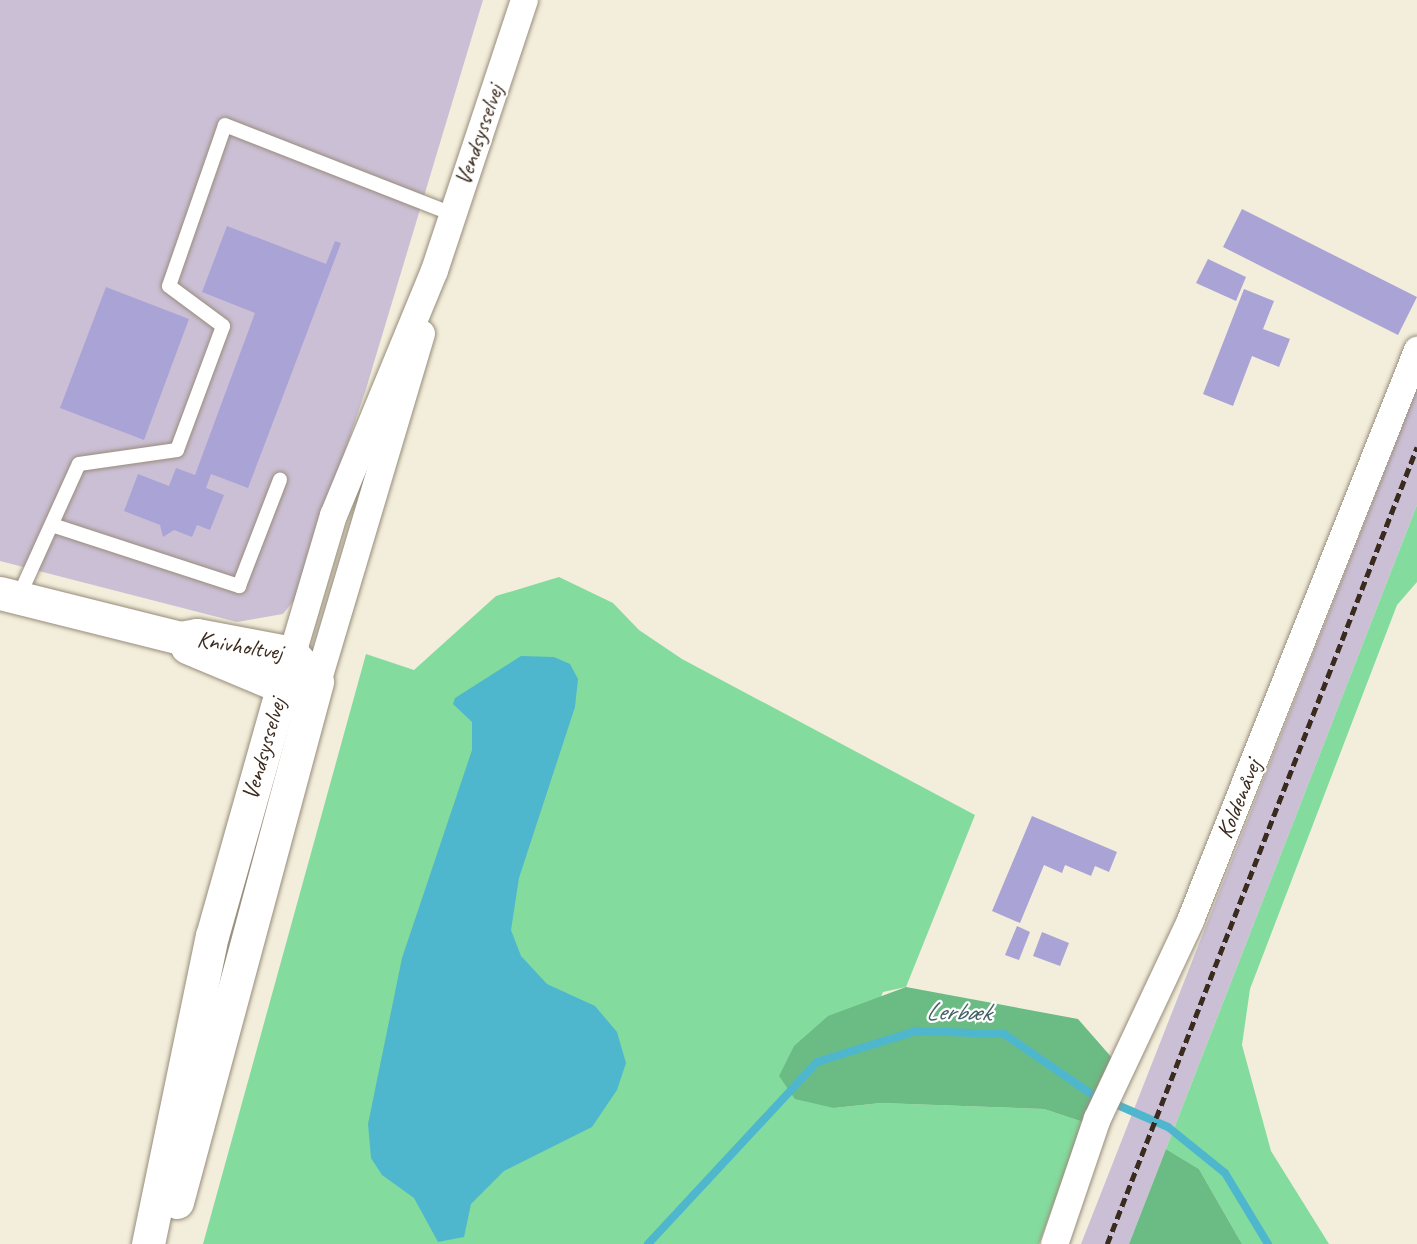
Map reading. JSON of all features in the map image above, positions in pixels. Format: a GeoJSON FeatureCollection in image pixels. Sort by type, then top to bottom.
{"type":"FeatureCollection","features":[{"type":"Feature","properties":{"kind":"street","name":"Vendsysselvej"},"geometry":{"type":"LineString","coordinates":[[148,1244],[212,936],[333,515],[434,270],[524,0]]}},
{"type":"Feature","properties":{"kind":"street","name":"Vendsysselvej"},"geometry":{"type":"LineString","coordinates":[[163,1244],[317,682],[418,351],[434,270]]}},
{"type":"Feature","properties":{"kind":"street","name":"Koldenåvej"},"geometry":{"type":"LineString","coordinates":[[1054,1244],[1097,1118],[1190,920],[1417,350]]}},
{"type":"Feature","properties":{"kind":"street","name":"Knivholtvej"},"geometry":{"type":"LineString","coordinates":[[9,594],[180,638],[197,635],[292,653],[317,682]]}},
{"type":"Feature","properties":{"kind":"street","name":"Knivholtvej"},"geometry":{"type":"LineString","coordinates":[[180,638],[193,652],[282,687],[317,682]]}},
{"type":"Feature","properties":{"kind":"lane"},"geometry":{"type":"LineString","coordinates":[[9,594],[52,525],[79,464],[177,450],[223,326],[169,286],[225,125],[452,214]]}},
{"type":"Feature","properties":{"kind":"lane"},"geometry":{"type":"LineString","coordinates":[[52,525],[238,586],[280,480]]}},
{"type":"Feature","properties":{"kind":"shaded area"},"geometry":{"type":"Polygon","coordinates":[[[0,0],[483,0],[366,389],[295,599],[283,614],[237,622],[0,561],[0,0]]]}},
{"type":"Feature","properties":{"kind":"shaded area"},"geometry":{"type":"Polygon","coordinates":[[[1417,389],[1417,505],[1129,1244],[1081,1244],[1417,389]]]}},
{"type":"Feature","properties":{"kind":"green space"},"geometry":{"type":"Polygon","coordinates":[[[1417,505],[1417,582],[1397,605],[1250,989],[1242,1045],[1271,1151],[1329,1244],[1242,1244],[1199,1169],[1166,1149],[1417,505]]]}},
{"type":"Feature","properties":{"kind":"green space"},"geometry":{"type":"Polygon","coordinates":[[[559,577],[613,603],[639,630],[682,659],[975,815],[906,987],[883,992],[834,1108],[881,1103],[1044,1109],[1083,1122],[1039,1244],[203,1244],[366,654],[414,670],[496,596],[559,577]]]}},
{"type":"Feature","properties":{"kind":"green space"},"geometry":{"type":"Polygon","coordinates":[[[906,987],[1078,1019],[1113,1059],[1083,1122],[1044,1109],[881,1103],[834,1108],[795,1099],[779,1076],[794,1046],[828,1016],[906,987]]]}},
{"type":"Feature","properties":{"kind":"green space"},"geometry":{"type":"Polygon","coordinates":[[[1166,1149],[1199,1169],[1242,1244],[1129,1244],[1166,1149]]]}},
{"type":"Feature","properties":{"kind":"water"},"geometry":{"type":"Polygon","coordinates":[[[521,656],[554,657],[570,664],[578,679],[575,707],[519,878],[511,930],[521,956],[547,984],[595,1006],[617,1032],[626,1063],[617,1090],[592,1127],[504,1171],[471,1204],[464,1237],[438,1242],[414,1198],[382,1175],[371,1158],[368,1124],[402,958],[472,750],[472,722],[453,704],[455,698],[521,656]]]}},
{"type":"Feature","properties":{"kind":"building"},"geometry":{"type":"Polygon","coordinates":[[[1242,209],[1417,297],[1398,335],[1223,247],[1242,209]]]}},
{"type":"Feature","properties":{"kind":"building"},"geometry":{"type":"Polygon","coordinates":[[[227,226],[326,264],[335,241],[341,243],[248,488],[211,474],[206,488],[224,495],[210,530],[197,525],[192,537],[174,530],[163,537],[160,525],[124,511],[138,474],[169,486],[176,468],[195,475],[255,313],[202,292],[227,226]]]}},
{"type":"Feature","properties":{"kind":"building"},"geometry":{"type":"Polygon","coordinates":[[[1208,259],[1246,277],[1236,301],[1196,283],[1208,259]]]}},
{"type":"Feature","properties":{"kind":"building"},"geometry":{"type":"Polygon","coordinates":[[[106,287],[189,319],[144,440],[60,408],[106,287]]]}},
{"type":"Feature","properties":{"kind":"building"},"geometry":{"type":"Polygon","coordinates":[[[1244,289],[1274,301],[1263,329],[1290,339],[1279,367],[1252,356],[1233,406],[1203,394],[1244,289]]]}},
{"type":"Feature","properties":{"kind":"building"},"geometry":{"type":"Polygon","coordinates":[[[1032,816],[1117,852],[1109,872],[1095,866],[1091,876],[1065,865],[1062,873],[1044,865],[1020,923],[992,911],[1032,816]]]}},
{"type":"Feature","properties":{"kind":"building"},"geometry":{"type":"Polygon","coordinates":[[[1017,926],[1030,932],[1019,960],[1005,955],[1017,926]]]}},
{"type":"Feature","properties":{"kind":"building"},"geometry":{"type":"Polygon","coordinates":[[[1042,932],[1069,943],[1060,966],[1033,956],[1042,932]]]}},
{"type":"Feature","properties":{"kind":"waterway","name":"Lerbæk"},"geometry":{"type":"LineString","coordinates":[[648,1244],[817,1062],[916,1031],[1004,1034],[1090,1093],[1168,1127],[1225,1173],[1268,1244]]}},
{"type":"Feature","properties":{"kind":"railway"},"geometry":{"type":"LineString","coordinates":[[1107,1244],[1417,447]]}}]}
